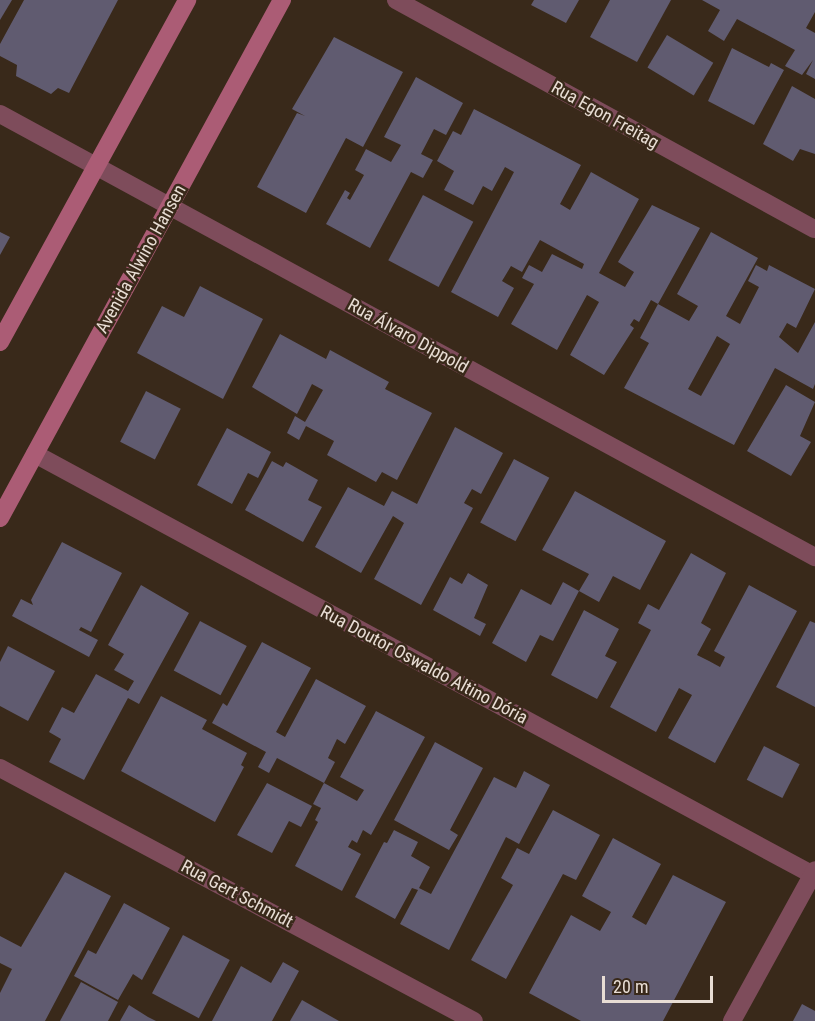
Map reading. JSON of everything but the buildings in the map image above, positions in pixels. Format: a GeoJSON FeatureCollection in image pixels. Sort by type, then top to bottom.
{"type":"FeatureCollection","features":[{"type":"Feature","properties":{"kind":"street"},"geometry":{"type":"LineString","coordinates":[[0,342],[187,0]]}},
{"type":"Feature","properties":{"kind":"street","name":"Avenida Alwino Hansen"},"geometry":{"type":"LineString","coordinates":[[0,518],[282,0]]}},
{"type":"Feature","properties":{"kind":"street","name":"Rua Egon Freitag"},"geometry":{"type":"LineString","coordinates":[[396,0],[815,229]]}},
{"type":"Feature","properties":{"kind":"street","name":"Rua Álvaro Dippold"},"geometry":{"type":"LineString","coordinates":[[0,114],[815,557]]}},
{"type":"Feature","properties":{"kind":"street","name":"Rua Doutor Oswaldo Altino Dória"},"geometry":{"type":"LineString","coordinates":[[35,454],[814,873]]}},
{"type":"Feature","properties":{"kind":"street","name":"Rua Gert Schmidt"},"geometry":{"type":"LineString","coordinates":[[0,768],[474,1021]]}},
{"type":"Feature","properties":{"kind":"street"},"geometry":{"type":"LineString","coordinates":[[732,1021],[814,873]]}}]}
